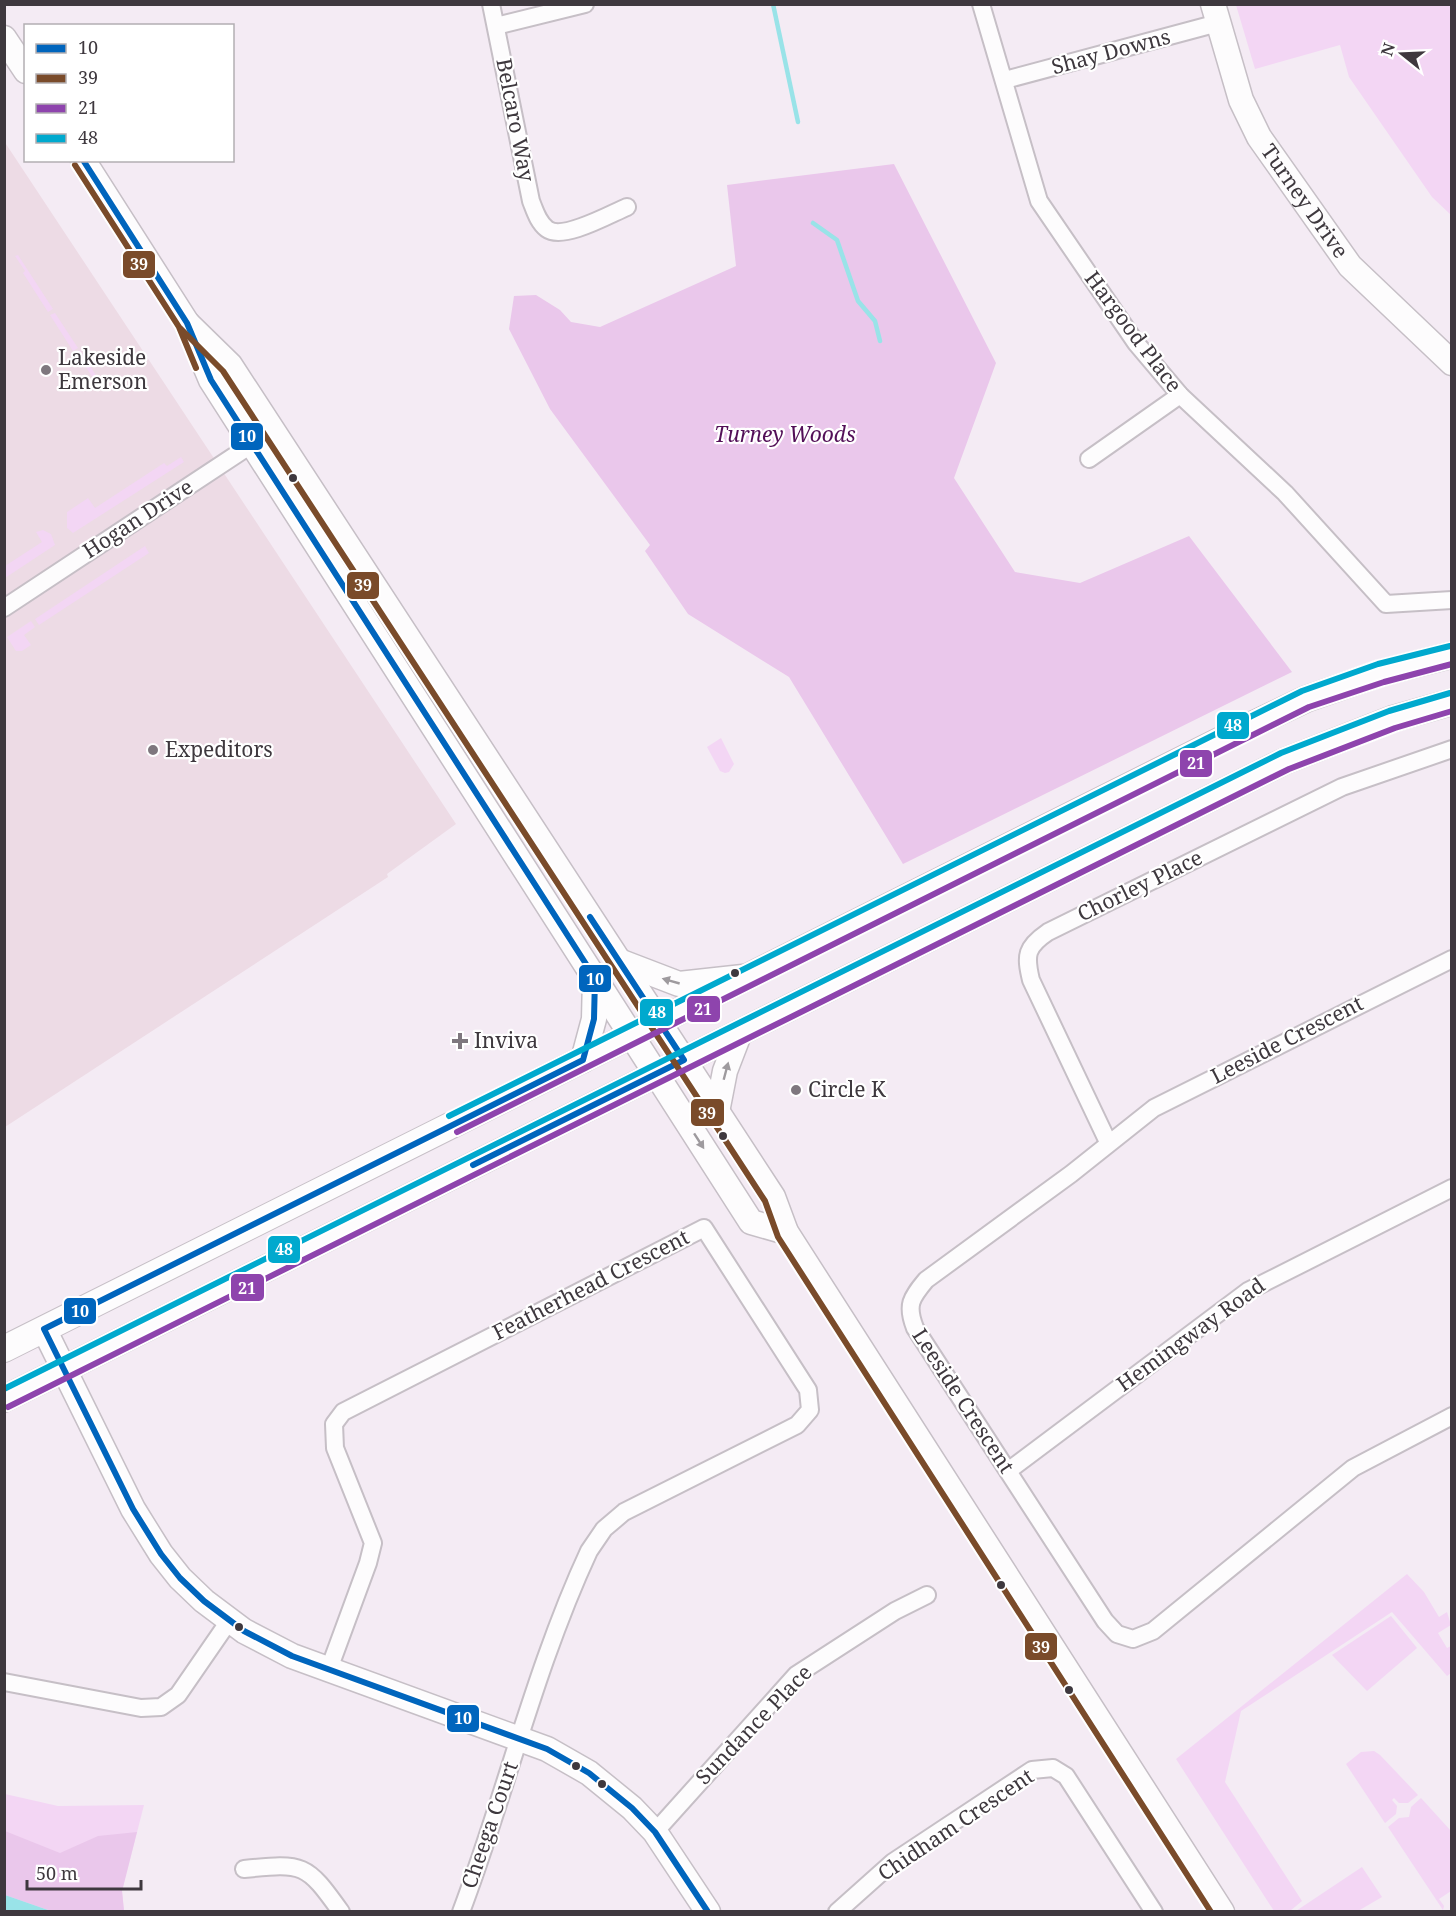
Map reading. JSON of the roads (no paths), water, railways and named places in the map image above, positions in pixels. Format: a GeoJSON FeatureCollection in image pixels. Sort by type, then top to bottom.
{"type":"FeatureCollection","features":[{"type":"Feature","properties":{"kind":"main road","name":"Turney Drive"},"geometry":{"type":"LineString","coordinates":[[1216,14],[1241,100],[1259,137],[1350,266],[1452,363]]}},
{"type":"Feature","properties":{"kind":"main road"},"geometry":{"type":"LineString","coordinates":[[4,38],[24,68]]}},
{"type":"Feature","properties":{"kind":"main road"},"geometry":{"type":"LineString","coordinates":[[84,162],[187,323],[211,381],[751,1222],[786,1232]]}},
{"type":"Feature","properties":{"kind":"main road"},"geometry":{"type":"LineString","coordinates":[[187,323],[230,366],[684,1060],[773,1197],[786,1232],[1222,1911]]}},
{"type":"Feature","properties":{"kind":"main road"},"geometry":{"type":"LineString","coordinates":[[4,1349],[1306,699],[1381,673],[1452,655]]}},
{"type":"Feature","properties":{"kind":"main road"},"geometry":{"type":"LineString","coordinates":[[4,1399],[1285,761],[1392,719],[1452,702]]}},
{"type":"Feature","properties":{"kind":"main road"},"geometry":{"type":"LineString","coordinates":[[619,961],[679,984],[750,976]]}},
{"type":"Feature","properties":{"kind":"main road"},"geometry":{"type":"LineString","coordinates":[[583,1059],[594,1018],[595,978]]}},
{"type":"Feature","properties":{"kind":"main road"},"geometry":{"type":"LineString","coordinates":[[717,1112],[725,1071],[740,1032]]}},
{"type":"Feature","properties":{"kind":"main road"},"geometry":{"type":"LineString","coordinates":[[44,1329],[132,1509],[161,1554],[180,1578],[229,1621],[276,1648],[547,1749],[590,1773],[632,1808],[654,1832],[708,1911]]}},
{"type":"Feature","properties":{"kind":"street","name":"Belcaro Way"},"geometry":{"type":"LineString","coordinates":[[491,4],[531,201],[538,220],[548,230],[558,233],[570,231],[627,207]]}},
{"type":"Feature","properties":{"kind":"street"},"geometry":{"type":"LineString","coordinates":[[496,26],[585,4]]}},
{"type":"Feature","properties":{"kind":"street","name":"Hargood Place"},"geometry":{"type":"LineString","coordinates":[[981,4],[1005,80],[1038,201],[1136,343],[1180,395],[1285,493],[1386,604],[1452,600]]}},
{"type":"Feature","properties":{"kind":"street","name":"Shay Downs"},"geometry":{"type":"LineString","coordinates":[[1005,80],[1216,14]]}},
{"type":"Feature","properties":{"kind":"street"},"geometry":{"type":"LineString","coordinates":[[1089,459],[1180,395]]}},
{"type":"Feature","properties":{"kind":"street","name":"Hogan Drive"},"geometry":{"type":"LineString","coordinates":[[4,608],[273,431]]}},
{"type":"Feature","properties":{"kind":"street","name":"Chorley Place"},"geometry":{"type":"LineString","coordinates":[[1108,1142],[1031,980],[1026,960],[1033,943],[1048,932],[1342,787],[1452,749]]}},
{"type":"Feature","properties":{"kind":"street","name":"Leeside Crescent"},"geometry":{"type":"LineString","coordinates":[[1452,959],[1154,1108],[1108,1142],[1071,1174],[926,1280],[914,1295],[909,1311],[915,1328],[1105,1621],[1117,1634],[1133,1639],[1153,1631],[1353,1468],[1452,1416]]}},
{"type":"Feature","properties":{"kind":"street","name":"Hemingway Road"},"geometry":{"type":"LineString","coordinates":[[1008,1471],[1248,1291],[1452,1188]]}},
{"type":"Feature","properties":{"kind":"street","name":"Featherhead Crescent"},"geometry":{"type":"LineString","coordinates":[[329,1669],[368,1563],[373,1543],[335,1448],[332,1435],[334,1424],[343,1412],[704,1228],[808,1390],[811,1396],[810,1410],[797,1425],[647,1499],[624,1512],[604,1529],[589,1551],[578,1575],[519,1739]]}},
{"type":"Feature","properties":{"kind":"street","name":"Sundance Place"},"geometry":{"type":"LineString","coordinates":[[654,1832],[801,1671],[895,1611],[927,1595]]}},
{"type":"Feature","properties":{"kind":"street"},"geometry":{"type":"LineString","coordinates":[[4,1682],[141,1708],[161,1707],[178,1695],[229,1621]]}},
{"type":"Feature","properties":{"kind":"street","name":"Cheega Court"},"geometry":{"type":"LineString","coordinates":[[461,1911],[489,1836],[519,1739]]}},
{"type":"Feature","properties":{"kind":"street","name":"Chidham Crescent"},"geometry":{"type":"LineString","coordinates":[[837,1911],[893,1862],[1032,1770],[1053,1768],[1066,1776],[1154,1911]]}},
{"type":"Feature","properties":{"kind":"street"},"geometry":{"type":"LineString","coordinates":[[244,1869],[282,1865],[304,1870],[316,1877],[341,1911]]}},
{"type":"Feature","properties":{"kind":"water"},"geometry":{"type":"Polygon","coordinates":[[[5,1895],[48,1910],[51,1911],[5,1911],[5,1895]]]}},
{"type":"Feature","properties":{"kind":"waterway"},"geometry":{"type":"LineString","coordinates":[[773,4],[798,122]]}},
{"type":"Feature","properties":{"kind":"waterway"},"geometry":{"type":"LineString","coordinates":[[813,223],[837,240],[858,301],[875,321],[880,341]]}},
{"type":"Feature","properties":{"kind":"place","name":"Lakeside Emerson"},"geometry":{"type":"Point","coordinates":[46,370]}},
{"type":"Feature","properties":{"kind":"place","name":"Expeditors"},"geometry":{"type":"Point","coordinates":[153,750]}},
{"type":"Feature","properties":{"kind":"place","name":"Inviva"},"geometry":{"type":"Point","coordinates":[460,1041]}},
{"type":"Feature","properties":{"kind":"place","name":"Circle K"},"geometry":{"type":"Point","coordinates":[796,1090]}},
{"type":"Feature","properties":{"kind":"park label","name":"Turney Woods"},"geometry":{"type":"Point","coordinates":[785,435]}}]}
